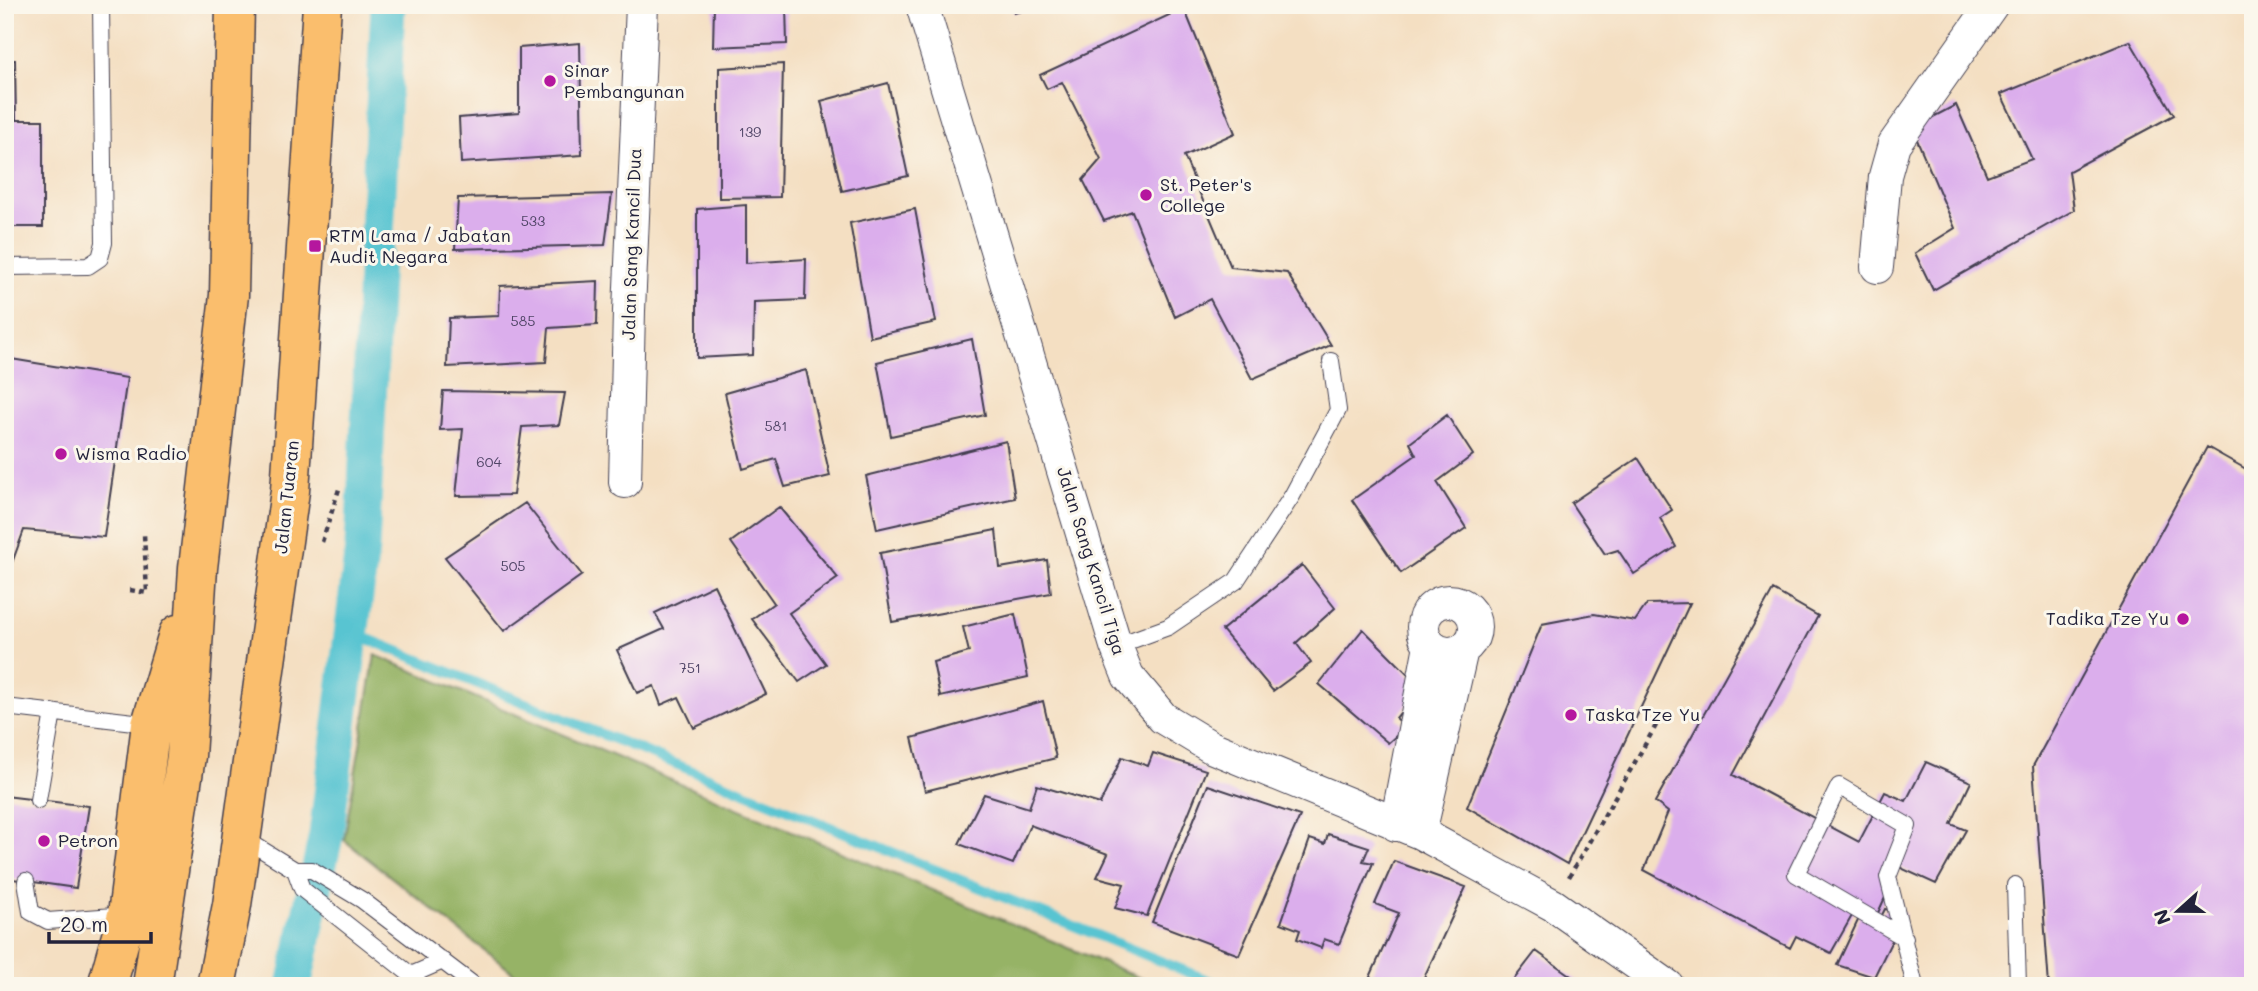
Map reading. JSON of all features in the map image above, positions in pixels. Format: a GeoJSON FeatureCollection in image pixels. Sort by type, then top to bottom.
{"type":"FeatureCollection","features":[{"type":"Feature","properties":{"kind":"main road"},"geometry":{"type":"LineString","coordinates":[[152,986],[186,756],[198,568],[229,295],[235,5]]}},
{"type":"Feature","properties":{"kind":"main road","name":"Jalan Tuaran"},"geometry":{"type":"LineString","coordinates":[[216,986],[232,905],[290,491],[322,5]]}},
{"type":"Feature","properties":{"kind":"main road"},"geometry":{"type":"LineString","coordinates":[[107,986],[127,915],[151,724],[198,568]]}},
{"type":"Feature","properties":{"kind":"main road"},"geometry":{"type":"LineString","coordinates":[[232,905],[236,986]]}},
{"type":"Feature","properties":{"kind":"street","name":"Jalan Sang Kancil Dua"},"geometry":{"type":"LineString","coordinates":[[625,482],[642,5]]}},
{"type":"Feature","properties":{"kind":"street","name":"Jalan Sang Kancil Tiga"},"geometry":{"type":"LineString","coordinates":[[922,5],[1116,646],[1128,676],[1163,718],[1211,747],[1408,829],[1553,905],[1668,986]]}},
{"type":"Feature","properties":{"kind":"street"},"geometry":{"type":"LineString","coordinates":[[1877,267],[1885,176],[1894,144],[1993,5]]}},
{"type":"Feature","properties":{"kind":"street"},"geometry":{"type":"LineString","coordinates":[[1457,602],[1471,612],[1474,620],[1473,637],[1462,650],[1408,829],[1430,645],[1423,630],[1427,614],[1440,603],[1457,602]]}},
{"type":"Feature","properties":{"kind":"street"},"geometry":{"type":"LineString","coordinates":[[1430,645],[1445,653],[1462,650]]}},
{"type":"Feature","properties":{"kind":"lane"},"geometry":{"type":"LineString","coordinates":[[5,267],[88,267],[100,258],[104,243],[100,5]]}},
{"type":"Feature","properties":{"kind":"lane"},"geometry":{"type":"LineString","coordinates":[[1116,646],[1168,627],[1236,581],[1292,496],[1338,410],[1331,361]]}},
{"type":"Feature","properties":{"kind":"lane"},"geometry":{"type":"LineString","coordinates":[[5,708],[151,724]]}},
{"type":"Feature","properties":{"kind":"lane"},"geometry":{"type":"LineString","coordinates":[[38,800],[53,712]]}},
{"type":"Feature","properties":{"kind":"lane"},"geometry":{"type":"LineString","coordinates":[[1905,937],[1796,874],[1839,786],[1908,826],[1888,877],[1905,937],[1915,986]]}},
{"type":"Feature","properties":{"kind":"lane"},"geometry":{"type":"LineString","coordinates":[[241,837],[295,870],[312,870],[362,900],[475,986]]}},
{"type":"Feature","properties":{"kind":"lane"},"geometry":{"type":"LineString","coordinates":[[295,870],[302,889],[410,980],[443,961]]}},
{"type":"Feature","properties":{"kind":"lane"},"geometry":{"type":"LineString","coordinates":[[26,881],[31,912],[48,921],[127,915]]}},
{"type":"Feature","properties":{"kind":"lane"},"geometry":{"type":"LineString","coordinates":[[2015,885],[2018,986]]}},
{"type":"Feature","properties":{"kind":"path"},"geometry":{"type":"LineString","coordinates":[[318,554],[340,486]]}},
{"type":"Feature","properties":{"kind":"path"},"geometry":{"type":"LineString","coordinates":[[130,590],[147,593],[144,534]]}},
{"type":"Feature","properties":{"kind":"path"},"geometry":{"type":"LineString","coordinates":[[1553,905],[1658,722]]}},
{"type":"Feature","properties":{"kind":"green space"},"geometry":{"type":"Polygon","coordinates":[[[375,655],[1159,986],[530,986],[344,840],[375,655]]]}},
{"type":"Feature","properties":{"kind":"building"},"geometry":{"type":"Polygon","coordinates":[[[714,5],[786,5],[787,44],[713,47],[714,5]]]}},
{"type":"Feature","properties":{"kind":"building"},"geometry":{"type":"Polygon","coordinates":[[[1011,5],[1040,5],[1040,6],[1014,13],[1011,5]]]}},
{"type":"Feature","properties":{"kind":"building","name":"St. Peter's College"},"geometry":{"type":"Polygon","coordinates":[[[1184,8],[1235,133],[1184,156],[1231,267],[1287,273],[1331,345],[1252,379],[1210,299],[1175,317],[1132,211],[1104,221],[1083,180],[1101,159],[1062,82],[1047,89],[1040,75],[1184,8]]]}},
{"type":"Feature","properties":{"kind":"building"},"geometry":{"type":"Polygon","coordinates":[[[2130,41],[2174,115],[2069,171],[2074,210],[1933,290],[1915,253],[1955,228],[1912,128],[1956,105],[1987,176],[2032,159],[2001,94],[2130,41]]]}},
{"type":"Feature","properties":{"kind":"building","name":"Sinar Pembangunan"},"geometry":{"type":"Polygon","coordinates":[[[580,43],[582,155],[461,163],[459,118],[519,113],[519,48],[580,43]]]}},
{"type":"Feature","properties":{"kind":"building"},"geometry":{"type":"Polygon","coordinates":[[[5,60],[15,60],[16,120],[43,120],[43,227],[9,227],[10,275],[5,275],[5,60]]]}},
{"type":"Feature","properties":{"kind":"building"},"geometry":{"type":"Polygon","coordinates":[[[783,64],[780,197],[719,198],[719,68],[783,64]]]}},
{"type":"Feature","properties":{"kind":"building"},"geometry":{"type":"Polygon","coordinates":[[[888,83],[908,176],[842,191],[821,101],[888,83]]]}},
{"type":"Feature","properties":{"kind":"building"},"geometry":{"type":"Polygon","coordinates":[[[612,194],[605,245],[455,249],[458,198],[612,194]]]}},
{"type":"Feature","properties":{"kind":"building"},"geometry":{"type":"Polygon","coordinates":[[[746,205],[746,263],[806,259],[805,300],[754,302],[753,355],[697,358],[697,209],[746,205]]]}},
{"type":"Feature","properties":{"kind":"building"},"geometry":{"type":"Polygon","coordinates":[[[915,209],[936,322],[870,337],[850,223],[915,209]]]}},
{"type":"Feature","properties":{"kind":"building"},"geometry":{"type":"Polygon","coordinates":[[[598,281],[597,325],[549,328],[546,362],[447,367],[449,318],[499,316],[500,286],[598,281]]]}},
{"type":"Feature","properties":{"kind":"building"},"geometry":{"type":"Polygon","coordinates":[[[972,339],[985,415],[891,436],[877,362],[972,339]]]}},
{"type":"Feature","properties":{"kind":"building","name":"Wisma Radio"},"geometry":{"type":"Polygon","coordinates":[[[5,358],[127,378],[104,537],[24,530],[9,571],[5,570],[5,358]]]}},
{"type":"Feature","properties":{"kind":"building"},"geometry":{"type":"Polygon","coordinates":[[[806,370],[830,476],[785,487],[776,459],[743,469],[725,393],[806,370]]]}},
{"type":"Feature","properties":{"kind":"building"},"geometry":{"type":"Polygon","coordinates":[[[443,391],[565,393],[559,425],[522,427],[513,495],[456,496],[463,429],[440,430],[443,391]]]}},
{"type":"Feature","properties":{"kind":"building"},"geometry":{"type":"Polygon","coordinates":[[[1447,415],[1473,455],[1437,482],[1466,528],[1401,573],[1352,500],[1416,455],[1410,443],[1447,415]]]}},
{"type":"Feature","properties":{"kind":"building"},"geometry":{"type":"Polygon","coordinates":[[[1006,441],[1015,498],[877,529],[866,476],[1006,441]]]}},
{"type":"Feature","properties":{"kind":"building","name":"Tadika Tze Yu"},"geometry":{"type":"Polygon","coordinates":[[[2207,447],[2253,473],[2253,986],[2049,986],[2033,766],[2207,447]]]}},
{"type":"Feature","properties":{"kind":"building"},"geometry":{"type":"Polygon","coordinates":[[[1638,458],[1672,510],[1660,518],[1676,547],[1634,574],[1618,550],[1605,554],[1571,503],[1638,458]]]}},
{"type":"Feature","properties":{"kind":"building"},"geometry":{"type":"Polygon","coordinates":[[[525,503],[582,575],[504,631],[445,557],[525,503]]]}},
{"type":"Feature","properties":{"kind":"building"},"geometry":{"type":"Polygon","coordinates":[[[779,507],[838,578],[789,613],[826,664],[799,682],[752,619],[774,603],[731,542],[779,507]]]}},
{"type":"Feature","properties":{"kind":"building"},"geometry":{"type":"Polygon","coordinates":[[[996,530],[1000,568],[1047,560],[1051,593],[892,622],[880,553],[996,530]]]}},
{"type":"Feature","properties":{"kind":"building"},"geometry":{"type":"Polygon","coordinates":[[[1302,565],[1335,608],[1296,643],[1311,663],[1273,691],[1222,630],[1302,565]]]}},
{"type":"Feature","properties":{"kind":"building"},"geometry":{"type":"Polygon","coordinates":[[[714,585],[766,694],[694,728],[679,697],[661,705],[654,686],[637,693],[617,650],[664,629],[655,613],[714,585]]]}},
{"type":"Feature","properties":{"kind":"building"},"geometry":{"type":"Polygon","coordinates":[[[1773,590],[1818,616],[1733,775],[1859,842],[1885,792],[1906,801],[1926,762],[1971,782],[1951,824],[1966,830],[1936,884],[1899,867],[1877,915],[1858,905],[1831,953],[1796,936],[1790,948],[1644,870],[1668,812],[1655,802],[1773,590]]]}},
{"type":"Feature","properties":{"kind":"building","name":"Taska Tze Yu"},"geometry":{"type":"Polygon","coordinates":[[[1690,603],[1567,864],[1467,807],[1542,624],[1594,614],[1635,621],[1647,604],[1690,603]]]}},
{"type":"Feature","properties":{"kind":"building"},"geometry":{"type":"Polygon","coordinates":[[[1015,614],[1028,677],[940,697],[933,662],[969,652],[963,627],[1015,614]]]}},
{"type":"Feature","properties":{"kind":"building"},"geometry":{"type":"Polygon","coordinates":[[[1363,629],[1421,687],[1396,718],[1406,727],[1388,743],[1319,684],[1363,629]]]}},
{"type":"Feature","properties":{"kind":"building"},"geometry":{"type":"Polygon","coordinates":[[[1043,701],[1056,758],[925,791],[912,738],[1043,701]]]}},
{"type":"Feature","properties":{"kind":"building"},"geometry":{"type":"Polygon","coordinates":[[[1153,753],[1206,770],[1147,916],[1115,908],[1124,884],[1097,877],[1108,854],[1030,825],[1013,864],[959,844],[984,794],[1029,808],[1037,785],[1100,804],[1122,757],[1148,766],[1153,753]]]}},
{"type":"Feature","properties":{"kind":"building"},"geometry":{"type":"Polygon","coordinates":[[[1208,785],[1300,816],[1239,955],[1152,922],[1208,785]]]}},
{"type":"Feature","properties":{"kind":"building","name":"Petron"},"geometry":{"type":"Polygon","coordinates":[[[5,796],[89,806],[76,888],[5,878],[5,796]]]}},
{"type":"Feature","properties":{"kind":"building"},"geometry":{"type":"Polygon","coordinates":[[[1328,834],[1369,847],[1363,861],[1373,863],[1339,944],[1324,939],[1321,948],[1297,939],[1300,930],[1281,923],[1310,839],[1325,844],[1328,834]]]}},
{"type":"Feature","properties":{"kind":"building"},"geometry":{"type":"Polygon","coordinates":[[[1394,861],[1466,887],[1420,986],[1366,986],[1399,913],[1375,904],[1394,861]]]}},
{"type":"Feature","properties":{"kind":"building"},"geometry":{"type":"Polygon","coordinates":[[[1885,909],[1905,914],[1874,977],[1837,965],[1861,914],[1879,921],[1885,909]]]}},
{"type":"Feature","properties":{"kind":"building"},"geometry":{"type":"Polygon","coordinates":[[[1536,951],[1585,986],[1509,986],[1536,951]]]}},
{"type":"Feature","properties":{"kind":"waterway"},"geometry":{"type":"LineString","coordinates":[[294,986],[326,835],[362,548],[388,5]]}},
{"type":"Feature","properties":{"kind":"waterway"},"geometry":{"type":"LineString","coordinates":[[353,633],[1222,986]]}},
{"type":"Feature","properties":{"kind":"place","name":"Sinar Pembangunan"},"geometry":{"type":"Point","coordinates":[550,81]}},
{"type":"Feature","properties":{"kind":"place","name":"St. Peter's College"},"geometry":{"type":"Point","coordinates":[1146,195]}},
{"type":"Feature","properties":{"kind":"place","name":"RTM Lama / Jabatan Audit Negara"},"geometry":{"type":"Point","coordinates":[315,246]}},
{"type":"Feature","properties":{"kind":"place","name":"Wisma Radio"},"geometry":{"type":"Point","coordinates":[61,454]}},
{"type":"Feature","properties":{"kind":"place","name":"Tadika Tze Yu"},"geometry":{"type":"Point","coordinates":[2183,619]}},
{"type":"Feature","properties":{"kind":"place","name":"Taska Tze Yu"},"geometry":{"type":"Point","coordinates":[1571,715]}},
{"type":"Feature","properties":{"kind":"place","name":"Petron"},"geometry":{"type":"Point","coordinates":[44,841]}}]}
